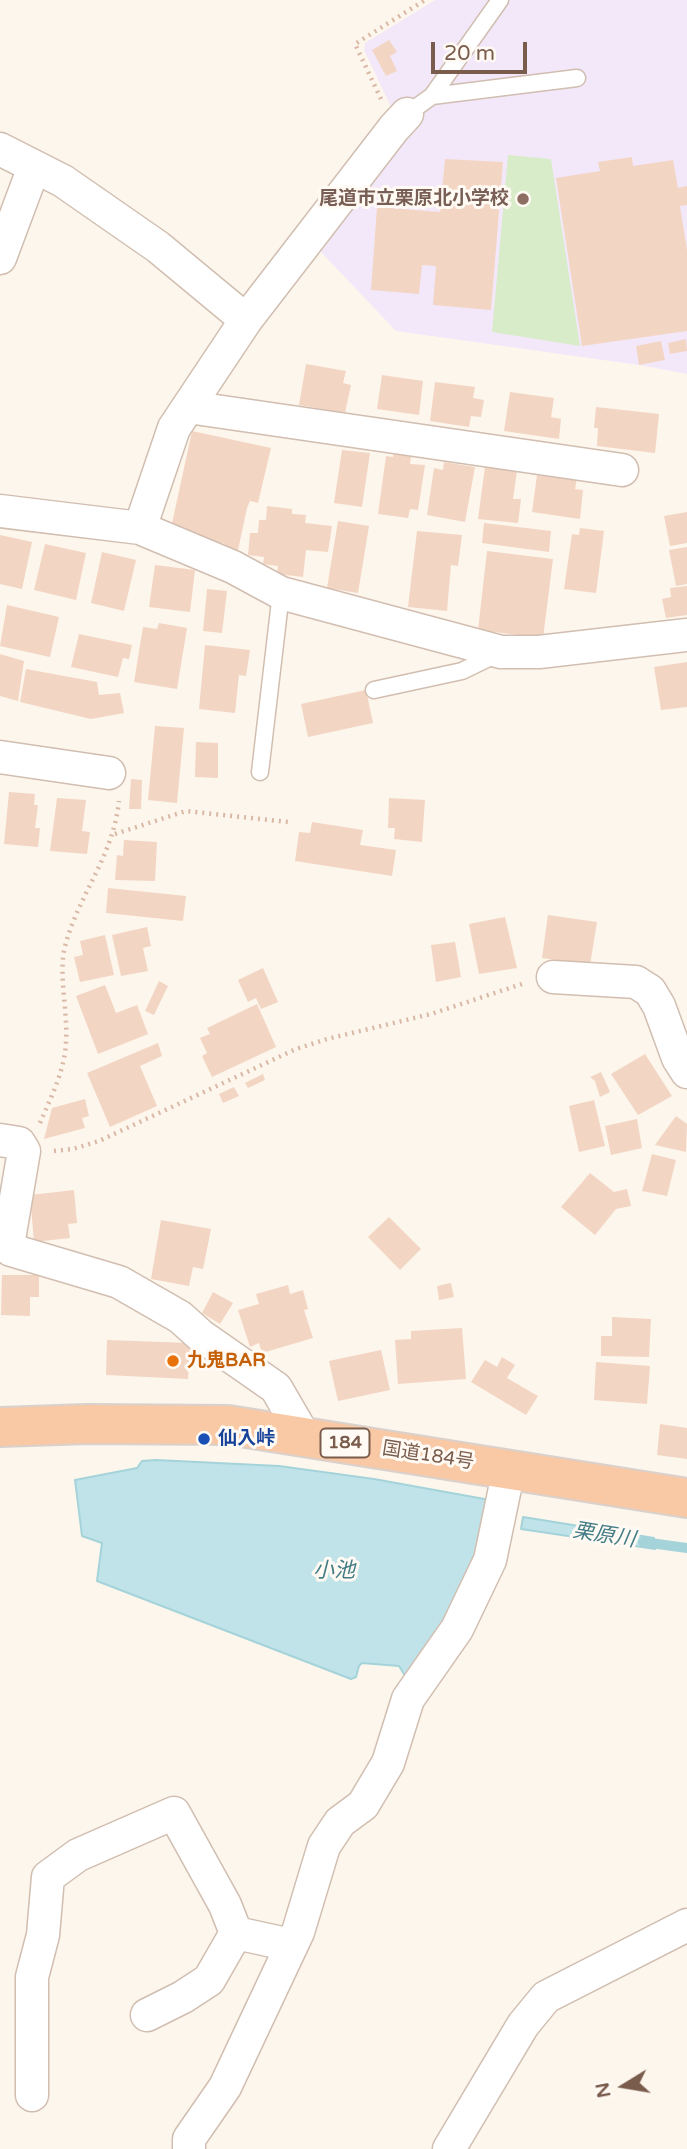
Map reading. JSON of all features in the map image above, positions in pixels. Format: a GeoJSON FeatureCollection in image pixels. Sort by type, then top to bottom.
{"type":"FeatureCollection","features":[{"type":"Feature","properties":{"kind":"highway","name":"国道184号"},"geometry":{"type":"LineString","coordinates":[[0,1427],[228,1424],[687,1498]]}},
{"type":"Feature","properties":{"kind":"street"},"geometry":{"type":"LineString","coordinates":[[140,528],[174,428],[246,320],[411,113]]}},
{"type":"Feature","properties":{"kind":"street"},"geometry":{"type":"LineString","coordinates":[[0,149],[63,181],[158,247],[246,320]]}},
{"type":"Feature","properties":{"kind":"street"},"geometry":{"type":"LineString","coordinates":[[0,258],[34,167]]}},
{"type":"Feature","properties":{"kind":"street"},"geometry":{"type":"LineString","coordinates":[[188,407],[622,470]]}},
{"type":"Feature","properties":{"kind":"street"},"geometry":{"type":"LineString","coordinates":[[0,511],[140,528],[233,567],[281,593],[501,652],[539,652],[687,635]]}},
{"type":"Feature","properties":{"kind":"street"},"geometry":{"type":"LineString","coordinates":[[0,757],[114,786]]}},
{"type":"Feature","properties":{"kind":"street"},"geometry":{"type":"LineString","coordinates":[[553,977],[636,982],[650,991],[659,1006],[678,1058],[687,1072]]}},
{"type":"Feature","properties":{"kind":"street"},"geometry":{"type":"LineString","coordinates":[[0,1140],[19,1143],[24,1151],[8,1245],[11,1250],[119,1282],[180,1317],[200,1335],[276,1388],[304,1436]]}},
{"type":"Feature","properties":{"kind":"street"},"geometry":{"type":"LineString","coordinates":[[189,2149],[189,2138],[225,2087],[298,1932],[324,1846],[340,1822],[363,1805],[388,1763],[408,1699],[457,1629],[490,1560],[509,1469]]}},
{"type":"Feature","properties":{"kind":"street"},"geometry":{"type":"LineString","coordinates":[[32,2095],[32,1978],[43,1936],[48,1877],[79,1855],[174,1813],[225,1905],[236,1933]]}},
{"type":"Feature","properties":{"kind":"street"},"geometry":{"type":"LineString","coordinates":[[449,2149],[523,2025],[547,1997],[687,1925]]}},
{"type":"Feature","properties":{"kind":"street"},"geometry":{"type":"LineString","coordinates":[[236,1933],[291,1945]]}},
{"type":"Feature","properties":{"kind":"street"},"geometry":{"type":"LineString","coordinates":[[147,2015],[209,1980],[236,1933]]}},
{"type":"Feature","properties":{"kind":"lane"},"geometry":{"type":"LineString","coordinates":[[411,113],[500,0]]}},
{"type":"Feature","properties":{"kind":"lane"},"geometry":{"type":"LineString","coordinates":[[411,113],[577,78]]}},
{"type":"Feature","properties":{"kind":"lane"},"geometry":{"type":"LineString","coordinates":[[260,772],[281,593]]}},
{"type":"Feature","properties":{"kind":"lane"},"geometry":{"type":"LineString","coordinates":[[374,690],[462,671],[501,652]]}},
{"type":"Feature","properties":{"kind":"path"},"geometry":{"type":"LineString","coordinates":[[411,113],[355,44],[425,0]]}},
{"type":"Feature","properties":{"kind":"path"},"geometry":{"type":"LineString","coordinates":[[36,1133],[58,1082],[66,1044],[64,954],[69,934],[114,835],[114,786]]}},
{"type":"Feature","properties":{"kind":"path"},"geometry":{"type":"LineString","coordinates":[[114,835],[186,811],[288,822]]}},
{"type":"Feature","properties":{"kind":"path"},"geometry":{"type":"LineString","coordinates":[[52,1151],[99,1142],[296,1049],[431,1014],[543,977],[553,977]]}},
{"type":"Feature","properties":{"kind":"shaded area","name":"尾道市立栗原北小学校"},"geometry":{"type":"Polygon","coordinates":[[[435,0],[687,0],[687,374],[396,331],[321,252],[416,122],[392,109],[364,50],[365,43],[435,0]]]}},
{"type":"Feature","properties":{"kind":"green space"},"geometry":{"type":"Polygon","coordinates":[[[508,155],[551,159],[580,346],[492,332],[508,155]]]}},
{"type":"Feature","properties":{"kind":"water","name":"小池"},"geometry":{"type":"Polygon","coordinates":[[[142,1461],[279,1466],[374,1479],[490,1500],[475,1582],[407,1679],[399,1666],[362,1663],[356,1677],[351,1679],[97,1581],[102,1543],[82,1536],[75,1480],[137,1468],[142,1461]]]}},
{"type":"Feature","properties":{"kind":"water"},"geometry":{"type":"Polygon","coordinates":[[[523,1517],[654,1538],[655,1549],[521,1529],[523,1517]]]}},
{"type":"Feature","properties":{"kind":"building"},"geometry":{"type":"Polygon","coordinates":[[[389,40],[397,52],[390,56],[397,71],[386,76],[372,50],[389,40]]]}},
{"type":"Feature","properties":{"kind":"building"},"geometry":{"type":"Polygon","coordinates":[[[632,157],[633,166],[673,160],[678,188],[687,186],[687,205],[680,206],[687,250],[687,331],[582,346],[556,178],[600,171],[598,162],[632,157]]]}},
{"type":"Feature","properties":{"kind":"building"},"geometry":{"type":"Polygon","coordinates":[[[445,159],[503,162],[491,310],[433,305],[436,266],[422,265],[419,294],[371,290],[377,207],[440,212],[445,159]]]}},
{"type":"Feature","properties":{"kind":"building"},"geometry":{"type":"Polygon","coordinates":[[[686,339],[687,351],[670,354],[668,343],[686,339]]]}},
{"type":"Feature","properties":{"kind":"building"},"geometry":{"type":"Polygon","coordinates":[[[661,341],[665,360],[639,365],[636,346],[661,341]]]}},
{"type":"Feature","properties":{"kind":"building"},"geometry":{"type":"Polygon","coordinates":[[[306,364],[346,371],[343,383],[351,385],[345,413],[299,405],[306,364]]]}},
{"type":"Feature","properties":{"kind":"building"},"geometry":{"type":"Polygon","coordinates":[[[382,375],[423,381],[419,415],[377,409],[382,375]]]}},
{"type":"Feature","properties":{"kind":"building"},"geometry":{"type":"Polygon","coordinates":[[[435,382],[475,387],[473,398],[484,400],[481,417],[471,416],[469,427],[430,421],[435,382]]]}},
{"type":"Feature","properties":{"kind":"building"},"geometry":{"type":"Polygon","coordinates":[[[510,392],[554,398],[551,417],[561,419],[559,439],[504,431],[510,392]]]}},
{"type":"Feature","properties":{"kind":"building"},"geometry":{"type":"Polygon","coordinates":[[[596,407],[659,414],[655,453],[597,446],[598,428],[594,428],[596,407]]]}},
{"type":"Feature","properties":{"kind":"building"},"geometry":{"type":"Polygon","coordinates":[[[192,431],[271,448],[258,503],[250,501],[247,508],[237,555],[223,551],[225,544],[171,528],[192,431]]]}},
{"type":"Feature","properties":{"kind":"building"},"geometry":{"type":"Polygon","coordinates":[[[342,450],[370,453],[362,507],[334,503],[342,450]]]}},
{"type":"Feature","properties":{"kind":"building"},"geometry":{"type":"Polygon","coordinates":[[[394,450],[412,451],[410,464],[425,465],[418,510],[410,509],[408,518],[378,514],[386,456],[393,457],[394,450]]]}},
{"type":"Feature","properties":{"kind":"building"},"geometry":{"type":"Polygon","coordinates":[[[444,462],[475,467],[465,522],[427,515],[434,468],[443,470],[444,462]]]}},
{"type":"Feature","properties":{"kind":"building"},"geometry":{"type":"Polygon","coordinates":[[[485,467],[517,471],[513,499],[521,499],[518,523],[478,519],[485,467]]]}},
{"type":"Feature","properties":{"kind":"building"},"geometry":{"type":"Polygon","coordinates":[[[537,475],[577,479],[575,489],[583,490],[580,519],[532,512],[537,475]]]}},
{"type":"Feature","properties":{"kind":"building"},"geometry":{"type":"Polygon","coordinates":[[[267,506],[292,509],[292,514],[306,515],[305,523],[332,526],[328,552],[306,550],[303,577],[277,574],[278,566],[263,564],[264,557],[248,555],[250,533],[258,533],[259,520],[266,520],[267,506]]]}},
{"type":"Feature","properties":{"kind":"building"},"geometry":{"type":"Polygon","coordinates":[[[687,512],[687,543],[670,546],[664,516],[687,512]]]}},
{"type":"Feature","properties":{"kind":"building"},"geometry":{"type":"Polygon","coordinates":[[[338,521],[369,526],[358,593],[327,588],[338,521]]]}},
{"type":"Feature","properties":{"kind":"building"},"geometry":{"type":"Polygon","coordinates":[[[484,523],[551,531],[549,552],[482,543],[484,523]]]}},
{"type":"Feature","properties":{"kind":"building"},"geometry":{"type":"Polygon","coordinates":[[[580,528],[604,531],[596,593],[564,589],[572,534],[579,535],[580,528]]]}},
{"type":"Feature","properties":{"kind":"building"},"geometry":{"type":"Polygon","coordinates":[[[417,531],[462,535],[458,566],[451,565],[447,611],[408,607],[417,531]]]}},
{"type":"Feature","properties":{"kind":"building"},"geometry":{"type":"Polygon","coordinates":[[[0,535],[32,542],[22,589],[0,584],[0,535]]]}},
{"type":"Feature","properties":{"kind":"building"},"geometry":{"type":"Polygon","coordinates":[[[45,544],[86,553],[76,600],[34,590],[45,544]]]}},
{"type":"Feature","properties":{"kind":"building"},"geometry":{"type":"Polygon","coordinates":[[[687,547],[687,584],[676,586],[669,550],[687,547]]]}},
{"type":"Feature","properties":{"kind":"building"},"geometry":{"type":"Polygon","coordinates":[[[487,551],[553,559],[543,638],[478,630],[487,551]]]}},
{"type":"Feature","properties":{"kind":"building"},"geometry":{"type":"Polygon","coordinates":[[[102,552],[136,560],[124,611],[91,603],[102,552]]]}},
{"type":"Feature","properties":{"kind":"building"},"geometry":{"type":"Polygon","coordinates":[[[155,565],[195,570],[190,612],[149,607],[155,565]]]}},
{"type":"Feature","properties":{"kind":"building"},"geometry":{"type":"Polygon","coordinates":[[[687,586],[687,615],[666,618],[662,599],[671,597],[670,588],[687,586]]]}},
{"type":"Feature","properties":{"kind":"building"},"geometry":{"type":"Polygon","coordinates":[[[207,589],[227,591],[222,633],[203,631],[207,589]]]}},
{"type":"Feature","properties":{"kind":"building"},"geometry":{"type":"Polygon","coordinates":[[[7,605],[59,617],[50,657],[0,646],[7,605]]]}},
{"type":"Feature","properties":{"kind":"building"},"geometry":{"type":"Polygon","coordinates":[[[159,623],[187,628],[177,689],[134,682],[143,627],[157,629],[159,623]]]}},
{"type":"Feature","properties":{"kind":"building"},"geometry":{"type":"Polygon","coordinates":[[[79,634],[132,645],[129,659],[123,658],[118,677],[71,667],[79,634]]]}},
{"type":"Feature","properties":{"kind":"building"},"geometry":{"type":"Polygon","coordinates":[[[205,645],[250,650],[246,676],[239,675],[235,713],[199,709],[205,645]]]}},
{"type":"Feature","properties":{"kind":"building"},"geometry":{"type":"Polygon","coordinates":[[[0,654],[24,661],[18,701],[0,696],[0,654]]]}},
{"type":"Feature","properties":{"kind":"building"},"geometry":{"type":"Polygon","coordinates":[[[687,662],[687,707],[661,710],[654,667],[687,662]]]}},
{"type":"Feature","properties":{"kind":"building"},"geometry":{"type":"Polygon","coordinates":[[[26,669],[97,682],[99,695],[120,693],[124,713],[91,719],[20,702],[26,669]]]}},
{"type":"Feature","properties":{"kind":"building"},"geometry":{"type":"Polygon","coordinates":[[[366,690],[373,723],[308,737],[301,704],[366,690]]]}},
{"type":"Feature","properties":{"kind":"building"},"geometry":{"type":"Polygon","coordinates":[[[155,726],[184,728],[177,803],[148,800],[155,726]]]}},
{"type":"Feature","properties":{"kind":"building"},"geometry":{"type":"Polygon","coordinates":[[[196,742],[218,743],[218,778],[195,777],[196,742]]]}},
{"type":"Feature","properties":{"kind":"building"},"geometry":{"type":"Polygon","coordinates":[[[131,779],[142,780],[141,809],[129,809],[131,779]]]}},
{"type":"Feature","properties":{"kind":"building"},"geometry":{"type":"Polygon","coordinates":[[[9,792],[35,794],[34,805],[38,805],[35,828],[40,828],[38,847],[4,844],[9,792]]]}},
{"type":"Feature","properties":{"kind":"building"},"geometry":{"type":"Polygon","coordinates":[[[57,798],[86,800],[82,831],[90,832],[87,854],[50,851],[57,798]]]}},
{"type":"Feature","properties":{"kind":"building"},"geometry":{"type":"Polygon","coordinates":[[[389,798],[425,800],[422,842],[394,839],[395,828],[388,828],[389,798]]]}},
{"type":"Feature","properties":{"kind":"building"},"geometry":{"type":"Polygon","coordinates":[[[312,822],[363,830],[360,845],[396,850],[392,876],[295,861],[299,832],[310,833],[312,822]]]}},
{"type":"Feature","properties":{"kind":"building"},"geometry":{"type":"Polygon","coordinates":[[[124,840],[157,842],[155,881],[115,880],[117,855],[123,856],[124,840]]]}},
{"type":"Feature","properties":{"kind":"building"},"geometry":{"type":"Polygon","coordinates":[[[108,888],[186,896],[183,921],[106,913],[108,888]]]}},
{"type":"Feature","properties":{"kind":"building"},"geometry":{"type":"Polygon","coordinates":[[[548,915],[597,922],[590,965],[542,958],[548,915]]]}},
{"type":"Feature","properties":{"kind":"building"},"geometry":{"type":"Polygon","coordinates":[[[505,917],[517,968],[479,974],[469,924],[505,917]]]}},
{"type":"Feature","properties":{"kind":"building"},"geometry":{"type":"Polygon","coordinates":[[[147,927],[151,946],[143,948],[148,971],[121,976],[112,935],[147,927]]]}},
{"type":"Feature","properties":{"kind":"building"},"geometry":{"type":"Polygon","coordinates":[[[105,935],[114,975],[80,982],[74,957],[83,955],[80,941],[105,935]]]}},
{"type":"Feature","properties":{"kind":"building"},"geometry":{"type":"Polygon","coordinates":[[[455,942],[461,977],[436,982],[431,945],[455,942]]]}},
{"type":"Feature","properties":{"kind":"building"},"geometry":{"type":"Polygon","coordinates":[[[263,968],[278,1002],[261,1009],[256,998],[248,1002],[238,980],[263,968]]]}},
{"type":"Feature","properties":{"kind":"building"},"geometry":{"type":"Polygon","coordinates":[[[159,981],[168,986],[154,1015],[145,1011],[159,981]]]}},
{"type":"Feature","properties":{"kind":"building"},"geometry":{"type":"Polygon","coordinates":[[[105,985],[116,1013],[137,1005],[148,1034],[98,1054],[76,996],[105,985]]]}},
{"type":"Feature","properties":{"kind":"building"},"geometry":{"type":"Polygon","coordinates":[[[257,1004],[276,1047],[212,1077],[202,1056],[207,1053],[200,1038],[210,1034],[207,1028],[257,1004]]]}},
{"type":"Feature","properties":{"kind":"building"},"geometry":{"type":"Polygon","coordinates":[[[158,1043],[162,1056],[140,1066],[157,1106],[110,1127],[87,1073],[158,1043]]]}},
{"type":"Feature","properties":{"kind":"building"},"geometry":{"type":"Polygon","coordinates":[[[645,1054],[672,1096],[638,1115],[611,1074],[645,1054]]]}},
{"type":"Feature","properties":{"kind":"building"},"geometry":{"type":"Polygon","coordinates":[[[601,1072],[610,1092],[600,1097],[595,1081],[590,1077],[601,1072]]]}},
{"type":"Feature","properties":{"kind":"building"},"geometry":{"type":"Polygon","coordinates":[[[263,1074],[265,1080],[248,1088],[245,1083],[263,1074]]]}},
{"type":"Feature","properties":{"kind":"building"},"geometry":{"type":"Polygon","coordinates":[[[234,1087],[239,1096],[223,1103],[219,1094],[234,1087]]]}},
{"type":"Feature","properties":{"kind":"building"},"geometry":{"type":"Polygon","coordinates":[[[85,1099],[89,1116],[82,1118],[85,1128],[44,1139],[52,1108],[85,1099]]]}},
{"type":"Feature","properties":{"kind":"building"},"geometry":{"type":"Polygon","coordinates":[[[594,1100],[605,1146],[579,1152],[569,1106],[594,1100]]]}},
{"type":"Feature","properties":{"kind":"building"},"geometry":{"type":"Polygon","coordinates":[[[676,1116],[687,1124],[686,1152],[655,1145],[676,1116]]]}},
{"type":"Feature","properties":{"kind":"building"},"geometry":{"type":"Polygon","coordinates":[[[637,1119],[642,1148],[611,1155],[605,1126],[637,1119]]]}},
{"type":"Feature","properties":{"kind":"building"},"geometry":{"type":"Polygon","coordinates":[[[652,1154],[676,1160],[667,1196],[642,1191],[652,1154]]]}},
{"type":"Feature","properties":{"kind":"building"},"geometry":{"type":"Polygon","coordinates":[[[590,1173],[614,1192],[627,1189],[631,1206],[616,1209],[595,1235],[561,1207],[590,1173]]]}},
{"type":"Feature","properties":{"kind":"building"},"geometry":{"type":"Polygon","coordinates":[[[74,1190],[77,1223],[68,1224],[70,1238],[34,1242],[30,1195],[74,1190]]]}},
{"type":"Feature","properties":{"kind":"building"},"geometry":{"type":"Polygon","coordinates":[[[389,1217],[421,1249],[400,1270],[368,1237],[389,1217]]]}},
{"type":"Feature","properties":{"kind":"building"},"geometry":{"type":"Polygon","coordinates":[[[161,1220],[211,1229],[203,1269],[193,1267],[189,1286],[151,1279],[161,1220]]]}},
{"type":"Feature","properties":{"kind":"building"},"geometry":{"type":"Polygon","coordinates":[[[2,1275],[39,1275],[39,1297],[30,1297],[30,1316],[1,1315],[2,1275]]]}},
{"type":"Feature","properties":{"kind":"building"},"geometry":{"type":"Polygon","coordinates":[[[451,1283],[454,1297],[439,1300],[437,1286],[451,1283]]]}},
{"type":"Feature","properties":{"kind":"building"},"geometry":{"type":"Polygon","coordinates":[[[288,1285],[290,1294],[303,1290],[308,1309],[304,1310],[313,1338],[262,1353],[259,1343],[250,1347],[238,1310],[259,1304],[256,1294],[288,1285]]]}},
{"type":"Feature","properties":{"kind":"building"},"geometry":{"type":"Polygon","coordinates":[[[213,1292],[233,1303],[220,1324],[202,1313],[213,1292]]]}},
{"type":"Feature","properties":{"kind":"building"},"geometry":{"type":"Polygon","coordinates":[[[612,1317],[651,1319],[649,1357],[601,1356],[601,1336],[612,1336],[612,1317]]]}},
{"type":"Feature","properties":{"kind":"building"},"geometry":{"type":"Polygon","coordinates":[[[462,1328],[466,1379],[398,1384],[395,1340],[411,1339],[411,1331],[462,1328]]]}},
{"type":"Feature","properties":{"kind":"building"},"geometry":{"type":"Polygon","coordinates":[[[107,1340],[190,1343],[188,1379],[106,1375],[107,1340]]]}},
{"type":"Feature","properties":{"kind":"building"},"geometry":{"type":"Polygon","coordinates":[[[381,1350],[390,1390],[338,1401],[329,1361],[381,1350]]]}},
{"type":"Feature","properties":{"kind":"building"},"geometry":{"type":"Polygon","coordinates":[[[502,1357],[515,1365],[507,1378],[538,1396],[526,1415],[471,1382],[485,1360],[497,1367],[502,1357]]]}},
{"type":"Feature","properties":{"kind":"building"},"geometry":{"type":"Polygon","coordinates":[[[596,1362],[650,1366],[647,1404],[594,1400],[596,1362]]]}},
{"type":"Feature","properties":{"kind":"building"},"geometry":{"type":"Polygon","coordinates":[[[660,1424],[687,1428],[687,1459],[657,1455],[660,1424]]]}},
{"type":"Feature","properties":{"kind":"waterway","name":"栗原川"},"geometry":{"type":"LineString","coordinates":[[643,1542],[687,1548]]}},
{"type":"Feature","properties":{"kind":"place","name":"尾道市立栗原北小学校"},"geometry":{"type":"Point","coordinates":[523,199]}},
{"type":"Feature","properties":{"kind":"place","name":"九鬼BAR"},"geometry":{"type":"Point","coordinates":[173,1361]}},
{"type":"Feature","properties":{"kind":"place","name":"仙入峠"},"geometry":{"type":"Point","coordinates":[204,1439]}}]}
